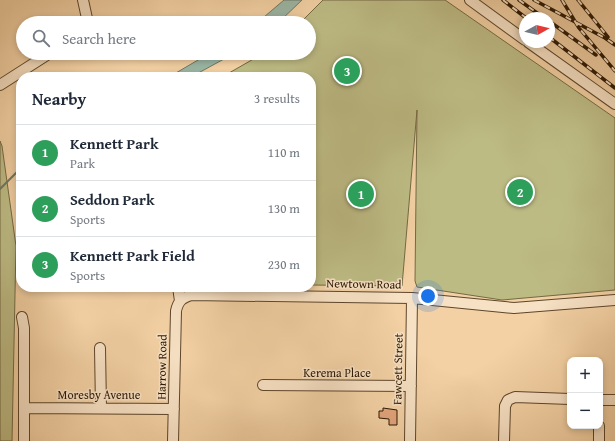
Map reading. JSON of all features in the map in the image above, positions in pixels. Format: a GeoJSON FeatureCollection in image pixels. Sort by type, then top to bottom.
{"type":"FeatureCollection","features":[{"type":"Feature","properties":{"kind":"street"},"geometry":{"type":"LineString","coordinates":[[83,0],[86,16]]}},
{"type":"Feature","properties":{"kind":"street"},"geometry":{"type":"LineString","coordinates":[[470,0],[519,36]]}},
{"type":"Feature","properties":{"kind":"street"},"geometry":{"type":"LineString","coordinates":[[536,48],[615,104]]}},
{"type":"Feature","properties":{"kind":"street"},"geometry":{"type":"LineString","coordinates":[[20,72],[39,60]]}},
{"type":"Feature","properties":{"kind":"street"},"geometry":{"type":"LineString","coordinates":[[0,85],[16,75]]}},
{"type":"Feature","properties":{"kind":"street"},"geometry":{"type":"LineString","coordinates":[[180,292],[182,299]]}},
{"type":"Feature","properties":{"kind":"street","name":"Newtown Road"},"geometry":{"type":"LineString","coordinates":[[182,299],[192,295],[412,298],[514,308],[615,300]]}},
{"type":"Feature","properties":{"kind":"street","name":"Fawcett Street"},"geometry":{"type":"LineString","coordinates":[[410,441],[412,298]]}},
{"type":"Feature","properties":{"kind":"street","name":"Harrow Road"},"geometry":{"type":"LineString","coordinates":[[173,441],[176,311],[177,304],[182,299]]}},
{"type":"Feature","properties":{"kind":"street"},"geometry":{"type":"LineString","coordinates":[[22,317],[24,328],[24,441]]}},
{"type":"Feature","properties":{"kind":"street"},"geometry":{"type":"LineString","coordinates":[[100,348],[101,408]]}},
{"type":"Feature","properties":{"kind":"street","name":"Kerema Place"},"geometry":{"type":"LineString","coordinates":[[263,385],[411,386]]}},
{"type":"Feature","properties":{"kind":"street"},"geometry":{"type":"LineString","coordinates":[[504,441],[505,406],[508,400],[515,397],[567,399]]}},
{"type":"Feature","properties":{"kind":"street"},"geometry":{"type":"LineString","coordinates":[[603,400],[615,400]]}},
{"type":"Feature","properties":{"kind":"street","name":"Moresby Avenue"},"geometry":{"type":"LineString","coordinates":[[25,408],[174,409]]}},
{"type":"Feature","properties":{"kind":"street"},"geometry":{"type":"LineString","coordinates":[[598,429],[599,441]]}},
{"type":"Feature","properties":{"kind":"shaded area"},"geometry":{"type":"Polygon","coordinates":[[[284,0],[302,0],[285,16],[265,16],[284,0]]]}},
{"type":"Feature","properties":{"kind":"shaded area"},"geometry":{"type":"Polygon","coordinates":[[[323,0],[445,0],[615,118],[615,290],[502,300],[417,287],[415,281],[417,110],[402,286],[316,285],[316,72],[231,72],[252,60],[316,60],[316,16],[307,16],[323,0]]]}},
{"type":"Feature","properties":{"kind":"shaded area"},"geometry":{"type":"Polygon","coordinates":[[[198,60],[222,60],[200,72],[178,72],[198,60]]]}},
{"type":"Feature","properties":{"kind":"shaded area"},"geometry":{"type":"Polygon","coordinates":[[[0,141],[2,146],[16,246],[12,441],[0,441],[0,141]]]}},
{"type":"Feature","properties":{"kind":"building"},"geometry":{"type":"Polygon","coordinates":[[[383,408],[397,410],[397,425],[389,425],[389,419],[379,418],[379,411],[383,411],[383,408]]]}},
{"type":"Feature","properties":{"kind":"waterway"},"geometry":{"type":"LineString","coordinates":[[0,189],[16,173]]}},
{"type":"Feature","properties":{"kind":"railway"},"geometry":{"type":"LineString","coordinates":[[503,0],[519,13]]}},
{"type":"Feature","properties":{"kind":"railway"},"geometry":{"type":"LineString","coordinates":[[519,0],[536,12]]}},
{"type":"Feature","properties":{"kind":"railway"},"geometry":{"type":"LineString","coordinates":[[534,0],[605,38],[615,45]]}},
{"type":"Feature","properties":{"kind":"railway"},"geometry":{"type":"LineString","coordinates":[[562,0],[579,28],[615,71]]}},
{"type":"Feature","properties":{"kind":"railway"},"geometry":{"type":"LineString","coordinates":[[578,0],[608,37]]}},
{"type":"Feature","properties":{"kind":"railway"},"geometry":{"type":"LineString","coordinates":[[555,25],[596,55]]}},
{"type":"Feature","properties":{"kind":"railway"},"geometry":{"type":"LineString","coordinates":[[555,42],[615,88]]}},
{"type":"Feature","properties":{"kind":"place","name":"Kennett Park Field"},"geometry":{"type":"Point","coordinates":[347,71]}},
{"type":"Feature","properties":{"kind":"place","name":"Seddon Park"},"geometry":{"type":"Point","coordinates":[520,192]}},
{"type":"Feature","properties":{"kind":"place","name":"Kennett Park"},"geometry":{"type":"Point","coordinates":[361,194]}}]}
